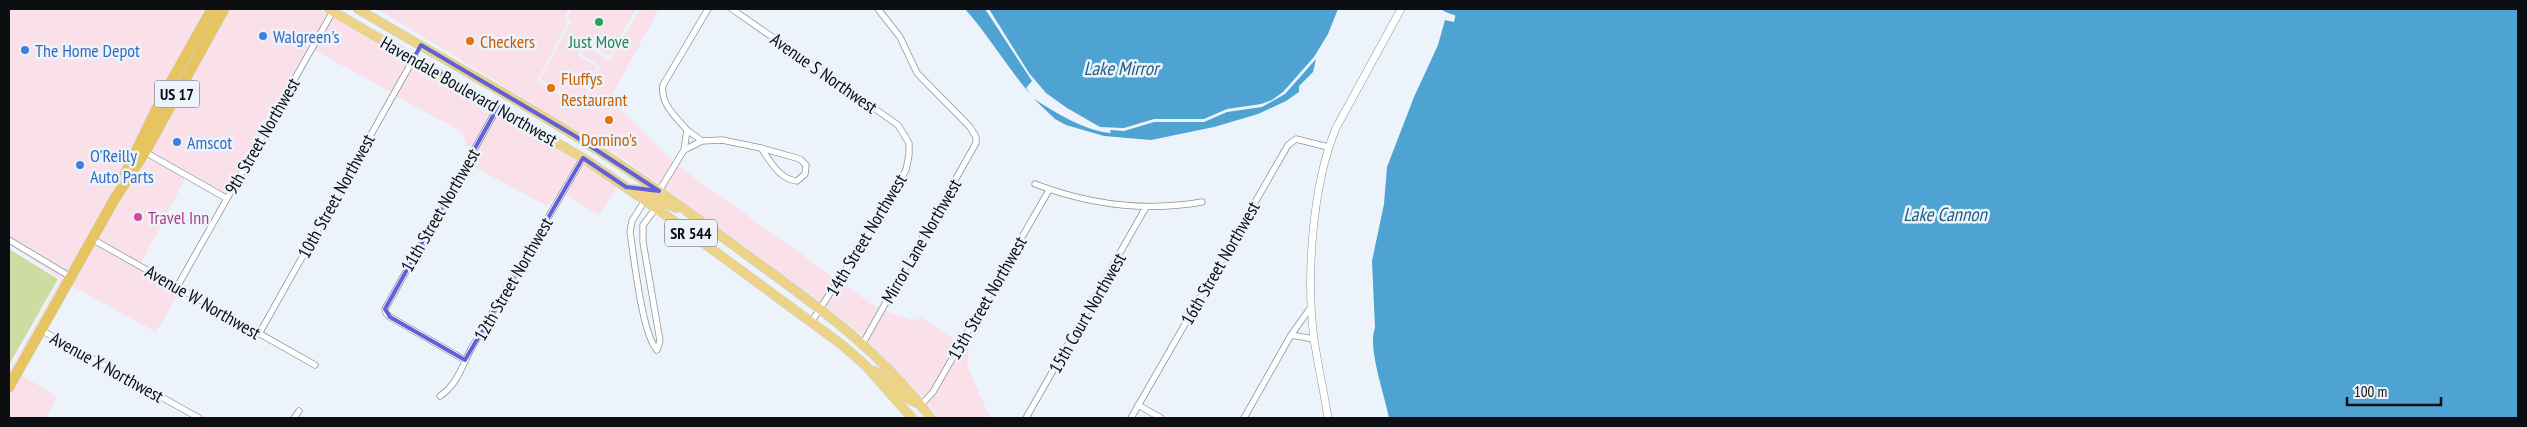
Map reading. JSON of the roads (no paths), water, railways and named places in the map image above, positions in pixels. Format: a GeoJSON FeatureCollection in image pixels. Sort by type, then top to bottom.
{"type":"FeatureCollection","features":[{"type":"Feature","properties":{"kind":"highway","name":"US 17"},"geometry":{"type":"LineString","coordinates":[[140,151],[162,98],[212,9]]}},
{"type":"Feature","properties":{"kind":"highway","name":"US 17"},"geometry":{"type":"LineString","coordinates":[[9,387],[140,151],[224,9]]}},
{"type":"Feature","properties":{"kind":"main road","name":"Havendale Boulevard Northwest"},"geometry":{"type":"LineString","coordinates":[[358,9],[575,136],[659,190],[821,309],[863,343],[931,418]]}},
{"type":"Feature","properties":{"kind":"main road","name":"Havendale Boulevard Northwest"},"geometry":{"type":"LineString","coordinates":[[331,10],[583,158],[645,200],[812,321],[865,365],[912,418]]}},
{"type":"Feature","properties":{"kind":"main road"},"geometry":{"type":"LineString","coordinates":[[414,58],[421,45]]}},
{"type":"Feature","properties":{"kind":"main road"},"geometry":{"type":"LineString","coordinates":[[498,107],[505,94]]}},
{"type":"Feature","properties":{"kind":"main road"},"geometry":{"type":"LineString","coordinates":[[626,187],[652,193],[659,190]]}},
{"type":"Feature","properties":{"kind":"main road"},"geometry":{"type":"LineString","coordinates":[[645,200],[661,201],[694,216]]}},
{"type":"Feature","properties":{"kind":"main road"},"geometry":{"type":"LineString","coordinates":[[865,365],[885,377],[909,400],[921,405]]}},
{"type":"Feature","properties":{"kind":"street"},"geometry":{"type":"LineString","coordinates":[[702,141],[687,130],[665,102],[662,91],[708,9]]}},
{"type":"Feature","properties":{"kind":"street","name":"Avenue S Northwest"},"geometry":{"type":"LineString","coordinates":[[732,9],[898,126],[909,145]]}},
{"type":"Feature","properties":{"kind":"street","name":"Mirror Lane Northwest"},"geometry":{"type":"LineString","coordinates":[[863,343],[974,148],[976,137],[970,127],[917,73],[900,37],[878,9]]}},
{"type":"Feature","properties":{"kind":"street"},"geometry":{"type":"LineString","coordinates":[[1328,418],[1314,339],[1312,307],[1315,218],[1328,147],[1336,128],[1401,9]]}},
{"type":"Feature","properties":{"kind":"street","name":"9th Street Northwest"},"geometry":{"type":"LineString","coordinates":[[177,287],[331,10]]}},
{"type":"Feature","properties":{"kind":"street","name":"10th Street Northwest"},"geometry":{"type":"LineString","coordinates":[[258,334],[414,58]]}},
{"type":"Feature","properties":{"kind":"street","name":"11th Street Northwest"},"geometry":{"type":"LineString","coordinates":[[465,360],[386,314],[389,298],[498,107]]}},
{"type":"Feature","properties":{"kind":"street"},"geometry":{"type":"LineString","coordinates":[[659,190],[684,150],[687,130]]}},
{"type":"Feature","properties":{"kind":"street","name":"16th Street Northwest"},"geometry":{"type":"LineString","coordinates":[[1130,418],[1288,145],[1296,139],[1328,147]]}},
{"type":"Feature","properties":{"kind":"street"},"geometry":{"type":"LineString","coordinates":[[684,150],[702,141],[722,140],[761,148],[800,159],[806,165],[805,174],[797,181],[788,180],[778,172],[761,148]]}},
{"type":"Feature","properties":{"kind":"street","name":"14th Street Northwest"},"geometry":{"type":"LineString","coordinates":[[812,321],[864,241],[906,170],[909,145]]}},
{"type":"Feature","properties":{"kind":"street"},"geometry":{"type":"LineString","coordinates":[[140,151],[226,198]]}},
{"type":"Feature","properties":{"kind":"street","name":"12th Street Northwest"},"geometry":{"type":"LineString","coordinates":[[440,396],[451,389],[465,360],[583,158]]}},
{"type":"Feature","properties":{"kind":"street"},"geometry":{"type":"LineString","coordinates":[[1036,184],[1049,190],[1105,204],[1146,207],[1182,206],[1202,202]]}},
{"type":"Feature","properties":{"kind":"street","name":"15th Street Northwest"},"geometry":{"type":"LineString","coordinates":[[921,405],[933,392],[1049,190]]}},
{"type":"Feature","properties":{"kind":"street"},"geometry":{"type":"LineString","coordinates":[[645,200],[632,220],[630,232],[645,321],[651,344],[657,350],[660,341],[643,242],[643,225],[656,208]]}},
{"type":"Feature","properties":{"kind":"street","name":"15th Court Northwest"},"geometry":{"type":"LineString","coordinates":[[1026,418],[1146,207]]}},
{"type":"Feature","properties":{"kind":"street","name":"Avenue W Northwest"},"geometry":{"type":"LineString","coordinates":[[92,239],[315,365]]}},
{"type":"Feature","properties":{"kind":"street"},"geometry":{"type":"LineString","coordinates":[[9,240],[71,277]]}},
{"type":"Feature","properties":{"kind":"street"},"geometry":{"type":"LineString","coordinates":[[1244,418],[1291,335],[1312,307]]}},
{"type":"Feature","properties":{"kind":"street","name":"Avenue X Northwest"},"geometry":{"type":"LineString","coordinates":[[41,330],[199,418]]}},
{"type":"Feature","properties":{"kind":"street"},"geometry":{"type":"LineString","coordinates":[[1291,335],[1314,339]]}},
{"type":"Feature","properties":{"kind":"street"},"geometry":{"type":"LineString","coordinates":[[1138,405],[1160,418]]}},
{"type":"Feature","properties":{"kind":"street"},"geometry":{"type":"LineString","coordinates":[[294,418],[299,411]]}},
{"type":"Feature","properties":{"kind":"water"},"geometry":{"type":"Polygon","coordinates":[[[965,9],[985,9],[1032,81],[1026,88],[1031,95],[982,30],[965,9]]]}},
{"type":"Feature","properties":{"kind":"water","name":"Lake Mirror"},"geometry":{"type":"Polygon","coordinates":[[[989,9],[1338,9],[1328,34],[1314,57],[1283,92],[1272,100],[1261,104],[1227,109],[1204,119],[1154,119],[1124,128],[1100,127],[1067,108],[1046,93],[1029,73],[989,9]]]}},
{"type":"Feature","properties":{"kind":"water","name":"Lake Cannon"},"geometry":{"type":"Polygon","coordinates":[[[1457,9],[2518,9],[2518,418],[1389,418],[1373,347],[1375,328],[1372,261],[1384,204],[1387,167],[1414,97],[1438,45],[1445,20],[1454,22],[1457,9]]]}},
{"type":"Feature","properties":{"kind":"water"},"geometry":{"type":"Polygon","coordinates":[[[1316,59],[1313,72],[1299,86],[1299,92],[1286,101],[1258,114],[1214,127],[1151,140],[1104,136],[1066,125],[1055,119],[1034,99],[1081,125],[1101,132],[1111,133],[1110,130],[1124,131],[1154,122],[1204,122],[1227,112],[1262,107],[1285,94],[1316,59]]]}},
{"type":"Feature","properties":{"kind":"waterway"},"geometry":{"type":"LineString","coordinates":[[1446,9],[1457,13]]}},
{"type":"Feature","properties":{"kind":"place","name":"Just Move"},"geometry":{"type":"Point","coordinates":[599,22]}},
{"type":"Feature","properties":{"kind":"place","name":"Walgreen's"},"geometry":{"type":"Point","coordinates":[263,36]}},
{"type":"Feature","properties":{"kind":"place","name":"Checkers"},"geometry":{"type":"Point","coordinates":[470,41]}},
{"type":"Feature","properties":{"kind":"place","name":"The Home Depot"},"geometry":{"type":"Point","coordinates":[25,50]}},
{"type":"Feature","properties":{"kind":"place","name":"Fluffys Restaurant"},"geometry":{"type":"Point","coordinates":[551,88]}},
{"type":"Feature","properties":{"kind":"place","name":"Domino's"},"geometry":{"type":"Point","coordinates":[609,120]}},
{"type":"Feature","properties":{"kind":"place","name":"Amscot"},"geometry":{"type":"Point","coordinates":[177,142]}},
{"type":"Feature","properties":{"kind":"place","name":"O'Reilly Auto Parts"},"geometry":{"type":"Point","coordinates":[80,165]}},
{"type":"Feature","properties":{"kind":"place","name":"Travel Inn"},"geometry":{"type":"Point","coordinates":[138,217]}}]}
